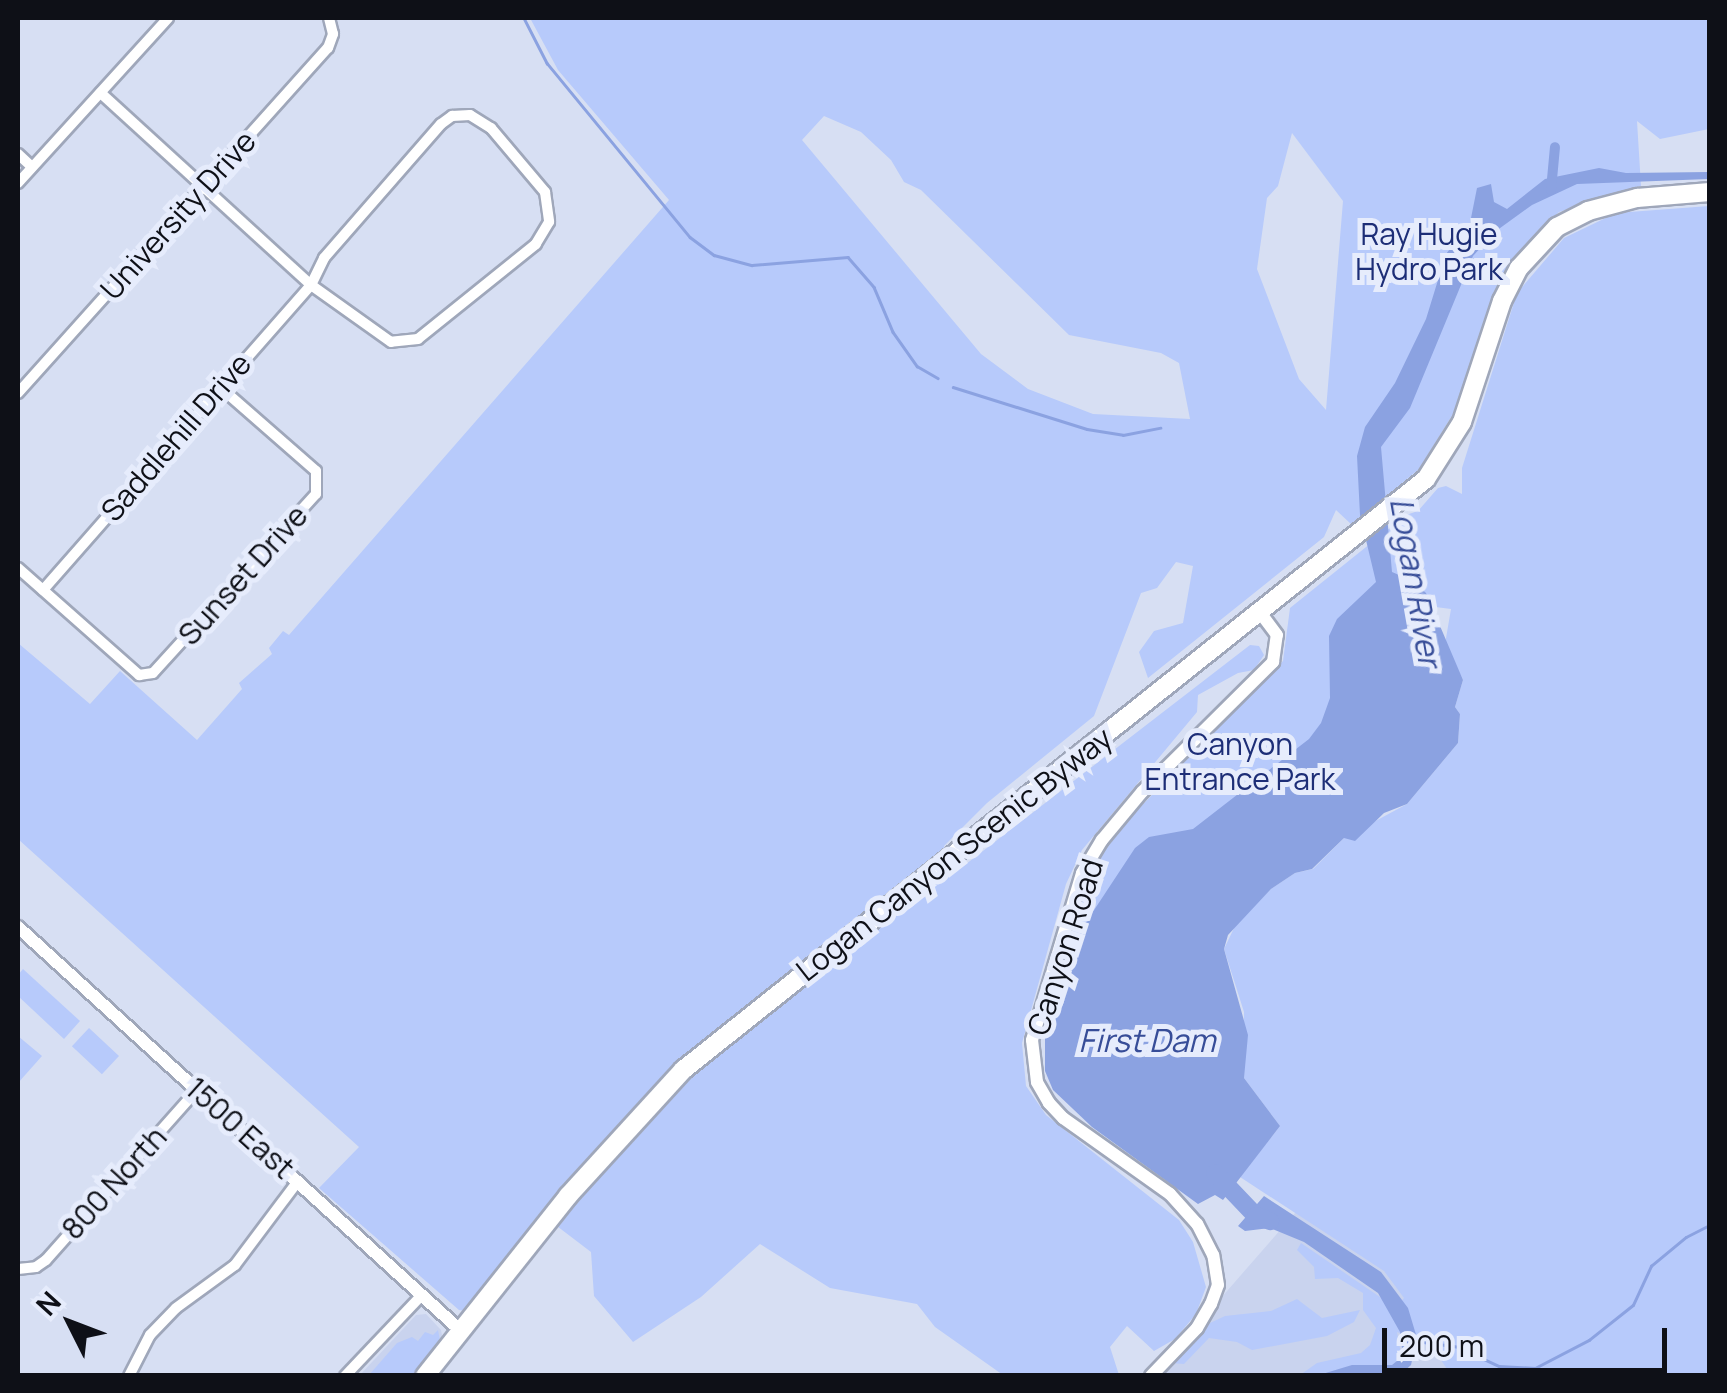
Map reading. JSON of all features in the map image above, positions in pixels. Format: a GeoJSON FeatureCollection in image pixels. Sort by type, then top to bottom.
{"type":"FeatureCollection","features":[{"type":"Feature","properties":{"kind":"main road","name":"Logan Canyon Scenic Byway"},"geometry":{"type":"LineString","coordinates":[[424,1376],[568,1196],[683,1070],[778,990],[1398,504],[1448,451],[1471,400],[1502,301],[1520,268],[1557,227],[1588,212],[1637,198],[1710,192]]}},
{"type":"Feature","properties":{"kind":"street"},"geometry":{"type":"LineString","coordinates":[[18,183],[168,18]]}},
{"type":"Feature","properties":{"kind":"street","name":"University Drive"},"geometry":{"type":"LineString","coordinates":[[18,393],[328,48],[333,34],[329,18]]}},
{"type":"Feature","properties":{"kind":"street"},"geometry":{"type":"LineString","coordinates":[[101,94],[311,285],[391,342],[418,339],[536,244],[549,222],[550,206],[545,192],[490,128],[470,115],[452,116],[440,124],[324,258],[311,285]]}},
{"type":"Feature","properties":{"kind":"street"},"geometry":{"type":"LineString","coordinates":[[18,154],[32,167]]}},
{"type":"Feature","properties":{"kind":"street","name":"Saddlehill Drive"},"geometry":{"type":"LineString","coordinates":[[43,590],[311,285]]}},
{"type":"Feature","properties":{"kind":"street","name":"Sunset Drive"},"geometry":{"type":"LineString","coordinates":[[43,590],[146,676],[153,674],[316,494],[316,471],[220,387]]}},
{"type":"Feature","properties":{"kind":"street"},"geometry":{"type":"LineString","coordinates":[[18,568],[43,590]]}},
{"type":"Feature","properties":{"kind":"street","name":"Canyon Road"},"geometry":{"type":"LineString","coordinates":[[1150,1376],[1196,1328],[1212,1304],[1218,1286],[1213,1255],[1197,1224],[1170,1194],[1063,1118],[1049,1103],[1037,1082],[1032,1040],[1082,873],[1102,840],[1142,792],[1273,662],[1277,635],[1261,614]]}},
{"type":"Feature","properties":{"kind":"street","name":"1500 East"},"geometry":{"type":"LineString","coordinates":[[19,932],[198,1089],[460,1331]]}},
{"type":"Feature","properties":{"kind":"street","name":"800 North"},"geometry":{"type":"LineString","coordinates":[[22,1270],[46,1260],[198,1089]]}},
{"type":"Feature","properties":{"kind":"street"},"geometry":{"type":"LineString","coordinates":[[129,1376],[150,1336],[176,1308],[234,1265],[298,1180]]}},
{"type":"Feature","properties":{"kind":"street"},"geometry":{"type":"LineString","coordinates":[[345,1376],[422,1295]]}},
{"type":"Feature","properties":{"kind":"shaded area"},"geometry":{"type":"Polygon","coordinates":[[[1256,1065],[1480,1375],[1153,1376],[1302,1205],[1256,1065]]]}},
{"type":"Feature","properties":{"kind":"shaded area"},"geometry":{"type":"Polygon","coordinates":[[[426,1314],[441,1330],[443,1341],[415,1375],[359,1376],[416,1315],[426,1314]]]}},
{"type":"Feature","properties":{"kind":"green space","name":"Ray Hugie Hydro Park"},"geometry":{"type":"Polygon","coordinates":[[[530,18],[1709,18],[1709,129],[1660,139],[1637,121],[1641,186],[1559,212],[1524,247],[1488,314],[1453,414],[1419,469],[1352,525],[1336,510],[1324,537],[1148,678],[1139,652],[1154,631],[1183,623],[1193,566],[1176,562],[1157,588],[1141,593],[1094,716],[987,803],[944,846],[957,871],[1250,645],[1259,646],[1264,655],[1254,670],[1238,673],[1198,695],[1197,712],[1082,850],[1066,884],[1022,1043],[1026,1086],[1046,1115],[1179,1220],[1193,1242],[1206,1287],[1196,1314],[1175,1339],[1154,1351],[1127,1326],[1110,1347],[1119,1375],[1003,1375],[935,1327],[917,1304],[830,1288],[760,1244],[701,1297],[633,1342],[594,1296],[591,1252],[545,1217],[465,1311],[459,1310],[319,1188],[359,1147],[18,839],[18,643],[90,704],[120,671],[197,740],[242,689],[239,683],[272,654],[269,648],[283,631],[289,635],[669,200],[558,70],[530,18]],[[824,116],[802,140],[981,354],[1028,389],[1093,414],[1190,419],[1179,363],[1161,353],[1069,335],[921,190],[904,182],[891,160],[861,132],[824,116]],[[1292,133],[1278,186],[1267,198],[1257,269],[1299,379],[1326,410],[1343,201],[1292,133]]]}},
{"type":"Feature","properties":{"kind":"green space","name":"Canyon Entrance Park"},"geometry":{"type":"Polygon","coordinates":[[[1709,206],[1709,1375],[1451,1375],[1433,1348],[1397,1332],[1401,1354],[1393,1367],[1346,1375],[1300,1375],[1317,1363],[1361,1353],[1370,1345],[1376,1328],[1363,1310],[1363,1293],[1338,1278],[1315,1279],[1314,1267],[1297,1250],[1301,1243],[1396,1308],[1404,1298],[1384,1271],[1240,1177],[1280,1126],[1244,1078],[1244,1012],[1224,949],[1235,926],[1271,889],[1295,873],[1313,869],[1344,838],[1407,804],[1458,743],[1460,714],[1455,707],[1463,680],[1445,644],[1451,609],[1428,606],[1331,726],[1076,948],[1064,944],[1076,906],[1092,867],[1112,836],[1283,661],[1290,608],[1406,515],[1418,511],[1438,488],[1446,486],[1462,494],[1462,468],[1517,293],[1564,238],[1616,213],[1709,206]]]}},
{"type":"Feature","properties":{"kind":"green space"},"geometry":{"type":"Polygon","coordinates":[[[23,969],[80,1021],[64,1039],[18,996],[18,975],[23,969]]]}},
{"type":"Feature","properties":{"kind":"green space"},"geometry":{"type":"Polygon","coordinates":[[[89,1028],[119,1056],[102,1074],[72,1046],[89,1028]]]}},
{"type":"Feature","properties":{"kind":"green space"},"geometry":{"type":"Polygon","coordinates":[[[18,1036],[42,1056],[18,1083],[18,1036]]]}},
{"type":"Feature","properties":{"kind":"green space"},"geometry":{"type":"Polygon","coordinates":[[[1297,1299],[1322,1318],[1360,1310],[1354,1322],[1327,1336],[1252,1350],[1237,1342],[1209,1338],[1184,1364],[1171,1363],[1210,1323],[1225,1316],[1271,1311],[1297,1299]]]}},
{"type":"Feature","properties":{"kind":"green space"},"geometry":{"type":"Polygon","coordinates":[[[438,1330],[440,1340],[413,1375],[369,1375],[397,1343],[412,1337],[418,1341],[425,1332],[433,1335],[438,1330]]]}},
{"type":"Feature","properties":{"kind":"water","name":"First Dam"},"geometry":{"type":"Polygon","coordinates":[[[1599,168],[1626,173],[1709,172],[1709,179],[1577,184],[1532,205],[1496,231],[1473,256],[1410,408],[1381,447],[1392,572],[1413,581],[1426,593],[1463,680],[1455,707],[1460,714],[1458,743],[1407,804],[1384,813],[1355,841],[1344,838],[1312,869],[1295,873],[1271,889],[1228,935],[1224,949],[1248,1035],[1244,1078],[1280,1126],[1223,1200],[1215,1195],[1198,1204],[1092,1127],[1053,1090],[1045,1071],[1045,1031],[1056,986],[1075,939],[1135,848],[1149,837],[1193,829],[1309,739],[1321,723],[1330,698],[1329,636],[1337,619],[1376,582],[1360,515],[1357,456],[1365,427],[1395,383],[1426,319],[1446,254],[1470,223],[1477,188],[1491,184],[1494,202],[1507,209],[1545,179],[1599,168]]]}},
{"type":"Feature","properties":{"kind":"water"},"geometry":{"type":"Polygon","coordinates":[[[1264,1196],[1381,1272],[1408,1308],[1417,1338],[1411,1365],[1400,1375],[1319,1375],[1352,1365],[1392,1365],[1403,1356],[1400,1332],[1378,1293],[1304,1242],[1270,1228],[1245,1231],[1238,1226],[1264,1196]]]}},
{"type":"Feature","properties":{"kind":"waterway"},"geometry":{"type":"LineString","coordinates":[[524,18],[547,63],[690,237],[714,255],[752,265],[848,257],[874,287],[893,332],[917,366],[938,378]]}},
{"type":"Feature","properties":{"kind":"waterway"},"geometry":{"type":"LineString","coordinates":[[1551,190],[1555,147]]}},
{"type":"Feature","properties":{"kind":"waterway"},"geometry":{"type":"LineString","coordinates":[[953,387],[1087,429],[1123,435],[1160,428]]}},
{"type":"Feature","properties":{"kind":"waterway","name":"Logan River"},"geometry":{"type":"LineString","coordinates":[[1215,1173],[1256,1216],[1270,1221]]}},
{"type":"Feature","properties":{"kind":"waterway"},"geometry":{"type":"LineString","coordinates":[[1414,1346],[1424,1342],[1458,1347],[1499,1366],[1535,1368],[1589,1340],[1633,1305],[1651,1266],[1686,1237],[1710,1225]]}}]}
